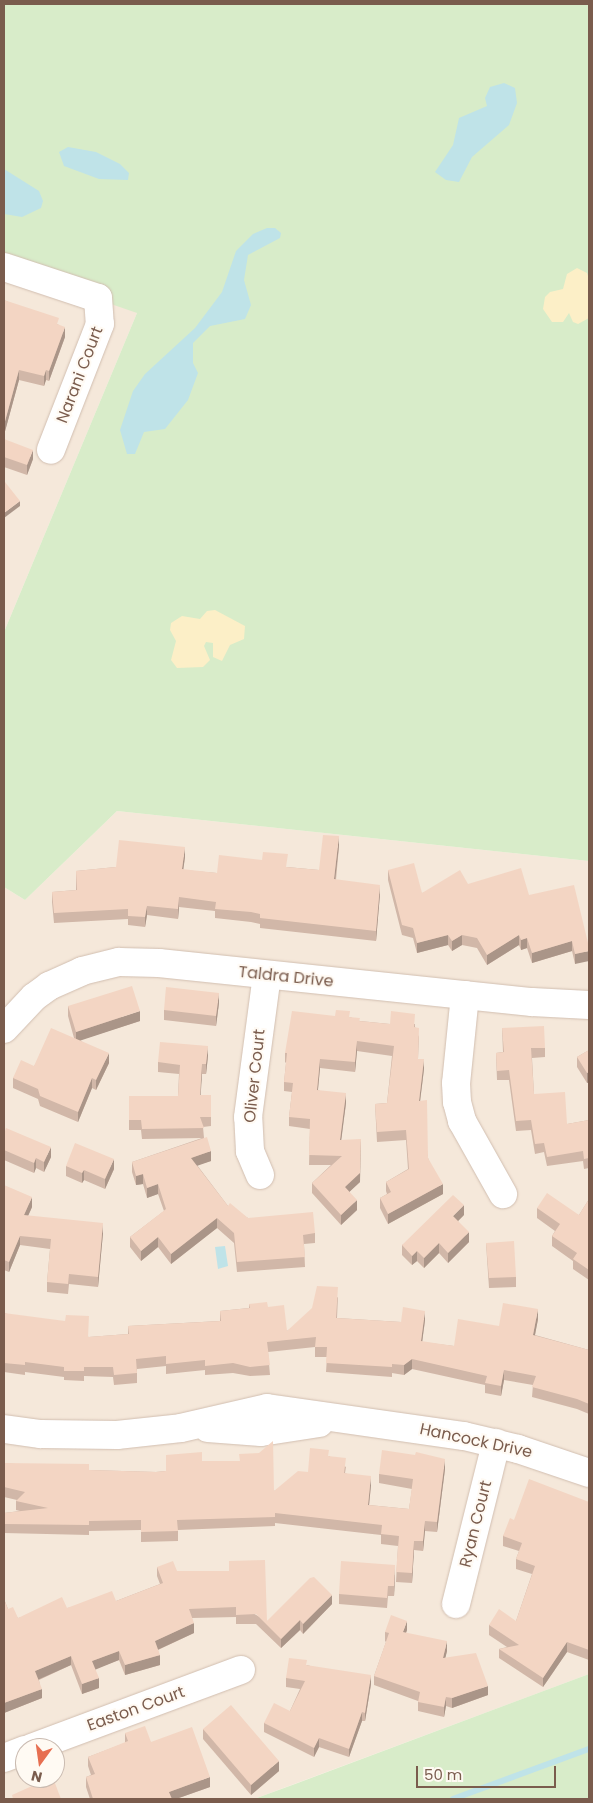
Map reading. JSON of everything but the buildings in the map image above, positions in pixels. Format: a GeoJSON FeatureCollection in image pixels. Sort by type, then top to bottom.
{"type":"FeatureCollection","features":[{"type":"Feature","properties":{"kind":"street","name":"Narani Court"},"geometry":{"type":"LineString","coordinates":[[4,267],[98,298],[100,324],[51,450]]}},
{"type":"Feature","properties":{"kind":"street","name":"Taldra Drive"},"geometry":{"type":"LineString","coordinates":[[6,1023],[49,986],[82,971],[119,962],[159,962],[560,1005],[589,1005]]}},
{"type":"Feature","properties":{"kind":"street","name":"Oliver Court"},"geometry":{"type":"LineString","coordinates":[[260,1175],[250,1150],[248,1117],[267,975]]}},
{"type":"Feature","properties":{"kind":"street"},"geometry":{"type":"LineString","coordinates":[[465,995],[456,1083],[457,1102],[462,1122],[503,1194]]}},
{"type":"Feature","properties":{"kind":"street","name":"Hancock Drive"},"geometry":{"type":"LineString","coordinates":[[7,1429],[86,1436],[181,1428],[261,1432],[314,1424],[360,1421],[412,1427],[496,1443],[589,1473]]}},
{"type":"Feature","properties":{"kind":"street","name":"Ryan Court"},"geometry":{"type":"LineString","coordinates":[[456,1604],[496,1443]]}},
{"type":"Feature","properties":{"kind":"street","name":"Easton Court"},"geometry":{"type":"LineString","coordinates":[[59,1738],[241,1670]]}},
{"type":"Feature","properties":{"kind":"shaded area"},"geometry":{"type":"Polygon","coordinates":[[[4,4],[137,313],[4,632],[4,4]]]}},
{"type":"Feature","properties":{"kind":"shaded area"},"geometry":{"type":"Polygon","coordinates":[[[117,811],[589,861],[589,1674],[254,1799],[4,1799],[4,887],[25,900],[117,811]]]}},
{"type":"Feature","properties":{"kind":"green space"},"geometry":{"type":"Polygon","coordinates":[[[4,4],[589,4],[589,861],[117,811],[25,900],[4,887],[4,632],[137,313],[4,267],[4,4]]]}},
{"type":"Feature","properties":{"kind":"green space"},"geometry":{"type":"Polygon","coordinates":[[[589,1674],[589,1799],[254,1799],[295,1784],[589,1674]]]}},
{"type":"Feature","properties":{"kind":"sand"},"geometry":{"type":"Polygon","coordinates":[[[577,268],[587,273],[589,279],[589,318],[578,324],[573,322],[569,313],[563,322],[552,322],[543,309],[545,297],[550,292],[563,289],[567,274],[577,268]]]}},
{"type":"Feature","properties":{"kind":"sand"},"geometry":{"type":"Polygon","coordinates":[[[215,610],[245,626],[244,639],[230,645],[222,661],[213,657],[213,643],[206,642],[204,646],[210,660],[203,667],[177,668],[171,660],[176,641],[170,630],[171,623],[182,616],[200,619],[207,611],[215,610]]]}},
{"type":"Feature","properties":{"kind":"water"},"geometry":{"type":"Polygon","coordinates":[[[504,83],[515,88],[517,103],[509,125],[472,157],[459,182],[446,180],[435,172],[453,145],[459,118],[487,106],[485,98],[490,87],[504,83]]]}},
{"type":"Feature","properties":{"kind":"water"},"geometry":{"type":"Polygon","coordinates":[[[68,147],[96,152],[120,164],[129,173],[128,180],[99,179],[64,166],[59,152],[68,147]]]}},
{"type":"Feature","properties":{"kind":"water"},"geometry":{"type":"Polygon","coordinates":[[[4,169],[39,191],[43,201],[41,208],[22,217],[4,214],[4,169]]]}},
{"type":"Feature","properties":{"kind":"water"},"geometry":{"type":"Polygon","coordinates":[[[267,228],[275,228],[281,233],[280,238],[248,255],[244,280],[251,305],[245,319],[210,326],[193,343],[193,363],[198,373],[188,400],[165,429],[144,432],[135,454],[127,454],[120,430],[133,391],[145,374],[195,328],[222,292],[236,251],[253,234],[267,228]]]}},
{"type":"Feature","properties":{"kind":"water"},"geometry":{"type":"Polygon","coordinates":[[[225,1246],[228,1266],[218,1269],[215,1247],[225,1246]]]}},
{"type":"Feature","properties":{"kind":"waterway"},"geometry":{"type":"LineString","coordinates":[[453,1799],[589,1749]]}}]}
